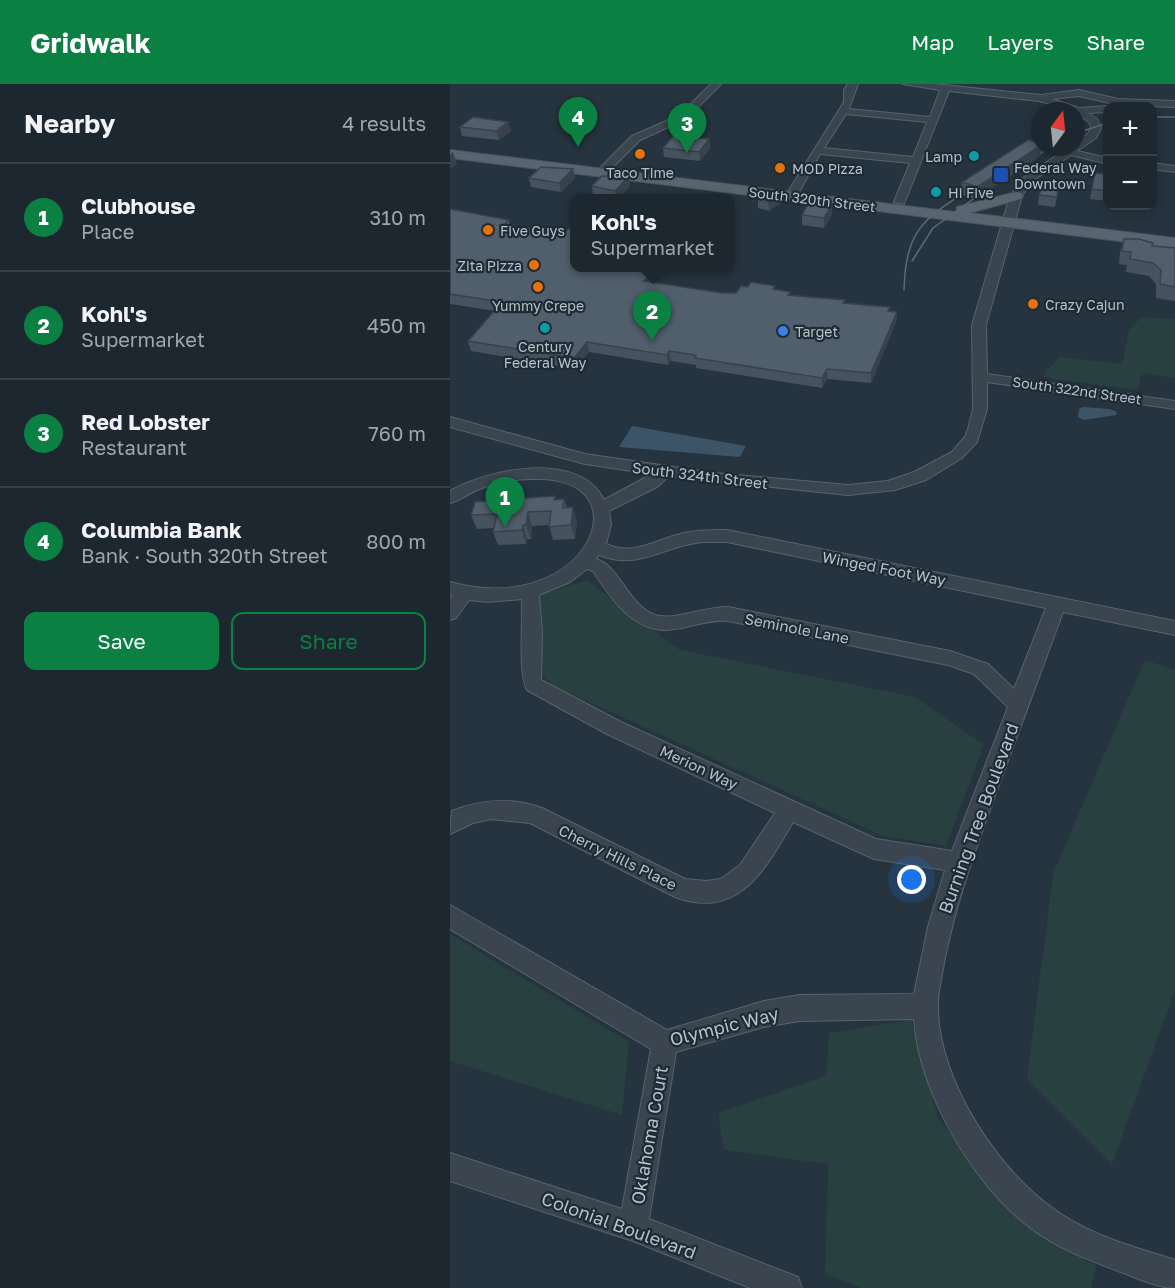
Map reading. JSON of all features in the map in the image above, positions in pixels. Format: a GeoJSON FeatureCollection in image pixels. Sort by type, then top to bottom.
{"type":"FeatureCollection","features":[{"type":"Feature","properties":{"kind":"main road","name":"South 320th Street"},"geometry":{"type":"LineString","coordinates":[[450,151],[1009,220],[1175,243]]}},
{"type":"Feature","properties":{"kind":"main road","name":"South 320th Street"},"geometry":{"type":"LineString","coordinates":[[450,151],[495,153],[722,188],[881,200],[962,210],[1009,220],[1175,235]]}},
{"type":"Feature","properties":{"kind":"main road"},"geometry":{"type":"LineString","coordinates":[[962,210],[983,208],[1001,199],[1016,196]]}},
{"type":"Feature","properties":{"kind":"street"},"geometry":{"type":"LineString","coordinates":[[605,170],[636,138],[688,113],[716,84]]}},
{"type":"Feature","properties":{"kind":"street"},"geometry":{"type":"LineString","coordinates":[[798,194],[823,141],[849,102],[849,90],[853,84]]}},
{"type":"Feature","properties":{"kind":"street"},"geometry":{"type":"LineString","coordinates":[[908,84],[1040,98],[1061,98],[1079,93],[1101,109]]}},
{"type":"Feature","properties":{"kind":"street"},"geometry":{"type":"LineString","coordinates":[[900,202],[946,88]]}},
{"type":"Feature","properties":{"kind":"street"},"geometry":{"type":"LineString","coordinates":[[1061,98],[1077,111],[1101,109]]}},
{"type":"Feature","properties":{"kind":"street"},"geometry":{"type":"LineString","coordinates":[[1157,103],[1175,104]]}},
{"type":"Feature","properties":{"kind":"street"},"geometry":{"type":"LineString","coordinates":[[1085,141],[1092,136],[1096,128],[1101,109]]}},
{"type":"Feature","properties":{"kind":"street"},"geometry":{"type":"LineString","coordinates":[[844,111],[933,120]]}},
{"type":"Feature","properties":{"kind":"street"},"geometry":{"type":"LineString","coordinates":[[819,151],[917,161]]}},
{"type":"Feature","properties":{"kind":"street"},"geometry":{"type":"LineString","coordinates":[[1016,196],[1027,180],[1064,156]]}},
{"type":"Feature","properties":{"kind":"street"},"geometry":{"type":"LineString","coordinates":[[1085,156],[1103,160]]}},
{"type":"Feature","properties":{"kind":"street"},"geometry":{"type":"LineString","coordinates":[[1157,167],[1175,169]]}},
{"type":"Feature","properties":{"kind":"street","name":"South 324th Street"},"geometry":{"type":"LineString","coordinates":[[450,422],[585,459],[658,471],[765,483],[856,489],[889,486],[910,480],[949,461],[964,449],[976,429],[980,409],[981,315],[1016,196]]}},
{"type":"Feature","properties":{"kind":"street","name":"South 322nd Street"},"geometry":{"type":"LineString","coordinates":[[979,377],[1175,405]]}},
{"type":"Feature","properties":{"kind":"street"},"geometry":{"type":"LineString","coordinates":[[590,493],[613,496],[658,471]]}},
{"type":"Feature","properties":{"kind":"street"},"geometry":{"type":"LineString","coordinates":[[600,509],[646,486],[658,471]]}},
{"type":"Feature","properties":{"kind":"street"},"geometry":{"type":"LineString","coordinates":[[450,498],[486,480],[513,474],[556,476],[574,482],[590,493],[600,509],[603,525],[592,564],[530,591],[492,596],[457,591],[450,613]]}},
{"type":"Feature","properties":{"kind":"street","name":"Winged Foot Way"},"geometry":{"type":"LineString","coordinates":[[592,564],[628,557],[692,537],[727,536],[1175,628]]}},
{"type":"Feature","properties":{"kind":"street"},"geometry":{"type":"LineString","coordinates":[[596,546],[613,555],[628,557]]}},
{"type":"Feature","properties":{"kind":"street","name":"Seminole Lane"},"geometry":{"type":"LineString","coordinates":[[592,564],[636,612],[651,621],[668,623],[712,613],[728,614],[950,658],[981,669],[1018,705]]}},
{"type":"Feature","properties":{"kind":"street","name":"Merion Way"},"geometry":{"type":"LineString","coordinates":[[530,591],[533,631],[531,679],[534,685],[614,728],[874,849],[959,862]]}},
{"type":"Feature","properties":{"kind":"street","name":"Burning Tree Boulevard"},"geometry":{"type":"LineString","coordinates":[[1057,602],[946,899],[925,1006],[937,1072],[950,1101],[964,1128],[1007,1186],[1041,1218],[1084,1243],[1175,1275]]}},
{"type":"Feature","properties":{"kind":"street","name":"Cherry Hills Place"},"geometry":{"type":"LineString","coordinates":[[450,824],[473,813],[495,808],[516,810],[534,815],[683,889],[708,892],[728,888],[742,876],[767,846],[789,809]]}},
{"type":"Feature","properties":{"kind":"street","name":"Olympic Way"},"geometry":{"type":"LineString","coordinates":[[450,916],[665,1043],[764,1014],[799,1008],[925,1006]]}},
{"type":"Feature","properties":{"kind":"street","name":"Oklahoma Court"},"geometry":{"type":"LineString","coordinates":[[633,1227],[665,1043]]}},
{"type":"Feature","properties":{"kind":"street","name":"Colonial Boulevard"},"geometry":{"type":"LineString","coordinates":[[450,1167],[633,1227],[787,1288]]}},
{"type":"Feature","properties":{"kind":"green space"},"geometry":{"type":"Polygon","coordinates":[[[1141,317],[1175,319],[1175,378],[1141,373],[1138,390],[1042,377],[1059,357],[1122,364],[1129,330],[1141,317]]]}},
{"type":"Feature","properties":{"kind":"green space"},"geometry":{"type":"Polygon","coordinates":[[[587,580],[680,650],[915,697],[984,745],[946,846],[883,836],[554,686],[541,674],[540,595],[587,580]]]}},
{"type":"Feature","properties":{"kind":"green space"},"geometry":{"type":"Polygon","coordinates":[[[1145,660],[1175,670],[1175,990],[1112,1164],[1027,1079],[1053,874],[1145,660]]]}},
{"type":"Feature","properties":{"kind":"green space"},"geometry":{"type":"Polygon","coordinates":[[[450,934],[629,1042],[622,1115],[450,1061],[450,934]]]}},
{"type":"Feature","properties":{"kind":"green space"},"geometry":{"type":"Polygon","coordinates":[[[911,1020],[938,1118],[1024,1225],[1096,1266],[1091,1288],[861,1288],[825,1274],[828,1164],[724,1150],[718,1113],[826,1076],[829,1033],[911,1020]]]}},
{"type":"Feature","properties":{"kind":"water"},"geometry":{"type":"Polygon","coordinates":[[[1083,407],[1110,409],[1117,412],[1116,415],[1084,420],[1078,417],[1079,409],[1083,407]]]}},
{"type":"Feature","properties":{"kind":"water"},"geometry":{"type":"Polygon","coordinates":[[[632,426],[746,446],[740,457],[619,447],[632,426]]]}},
{"type":"Feature","properties":{"kind":"building"},"geometry":{"type":"Polygon","coordinates":[[[473,117],[508,122],[496,131],[460,127],[473,117]]]}},
{"type":"Feature","properties":{"kind":"building"},"geometry":{"type":"Polygon","coordinates":[[[674,135],[709,139],[699,152],[663,148],[674,135]]]}},
{"type":"Feature","properties":{"kind":"building"},"geometry":{"type":"Polygon","coordinates":[[[1028,140],[1031,141],[1031,152],[977,187],[962,182],[1028,140]]]}},
{"type":"Feature","properties":{"kind":"building"},"geometry":{"type":"Polygon","coordinates":[[[541,167],[573,169],[559,183],[529,178],[541,167]]]}},
{"type":"Feature","properties":{"kind":"building"},"geometry":{"type":"Polygon","coordinates":[[[1095,173],[1103,174],[1103,190],[1092,189],[1095,173]]]}},
{"type":"Feature","properties":{"kind":"building"},"geometry":{"type":"Polygon","coordinates":[[[602,176],[629,176],[615,191],[592,186],[602,176]]]}},
{"type":"Feature","properties":{"kind":"building"},"geometry":{"type":"Polygon","coordinates":[[[1044,181],[1059,182],[1057,197],[1039,195],[1044,181]]]}},
{"type":"Feature","properties":{"kind":"building"},"geometry":{"type":"Polygon","coordinates":[[[764,190],[782,192],[768,201],[758,198],[764,190]]]}},
{"type":"Feature","properties":{"kind":"building"},"geometry":{"type":"Polygon","coordinates":[[[809,202],[832,205],[824,218],[802,215],[809,202]]]}},
{"type":"Feature","properties":{"kind":"building"},"geometry":{"type":"Polygon","coordinates":[[[450,209],[509,220],[504,225],[564,233],[570,228],[570,272],[651,272],[644,281],[722,293],[736,293],[741,286],[748,287],[751,282],[775,286],[773,289],[790,292],[788,295],[890,307],[888,311],[897,312],[871,373],[827,369],[822,378],[695,358],[696,355],[669,351],[667,355],[587,342],[574,358],[468,341],[502,302],[450,294],[450,209]]]}},
{"type":"Feature","properties":{"kind":"building"},"geometry":{"type":"Polygon","coordinates":[[[1124,239],[1139,239],[1153,243],[1152,246],[1175,248],[1175,287],[1160,284],[1161,270],[1153,263],[1130,259],[1131,252],[1122,251],[1124,239]]]}},
{"type":"Feature","properties":{"kind":"building"},"geometry":{"type":"Polygon","coordinates":[[[521,493],[520,497],[526,498],[555,496],[554,500],[564,499],[563,508],[573,507],[571,525],[549,527],[551,511],[528,512],[526,525],[523,525],[522,530],[493,532],[497,514],[471,515],[475,502],[499,500],[506,498],[507,494],[521,493]]]}},
{"type":"Feature","properties":{"kind":"tram line"},"geometry":{"type":"LineString","coordinates":[[1157,117],[1175,117]]}},
{"type":"Feature","properties":{"kind":"tram line"},"geometry":{"type":"LineString","coordinates":[[1085,130],[1103,125]]}},
{"type":"Feature","properties":{"kind":"tram line"},"geometry":{"type":"LineString","coordinates":[[1027,162],[1036,156]]}},
{"type":"Feature","properties":{"kind":"tram line"},"geometry":{"type":"LineString","coordinates":[[904,290],[909,252],[922,226],[931,216],[975,186]]}},
{"type":"Feature","properties":{"kind":"tram line"},"geometry":{"type":"LineString","coordinates":[[912,261],[933,228],[987,189]]}},
{"type":"Feature","properties":{"kind":"place","name":"Columbia Bank"},"geometry":{"type":"Point","coordinates":[578,147]}},
{"type":"Feature","properties":{"kind":"place","name":"Red Lobster"},"geometry":{"type":"Point","coordinates":[687,153]}},
{"type":"Feature","properties":{"kind":"place","name":"Taco Time"},"geometry":{"type":"Point","coordinates":[640,154]}},
{"type":"Feature","properties":{"kind":"place","name":"Lamp"},"geometry":{"type":"Point","coordinates":[974,156]}},
{"type":"Feature","properties":{"kind":"place","name":"MOD Pizza"},"geometry":{"type":"Point","coordinates":[780,168]}},
{"type":"Feature","properties":{"kind":"place","name":"Federal Way Downtown"},"geometry":{"type":"Point","coordinates":[1001,175]}},
{"type":"Feature","properties":{"kind":"place","name":"Hi Five"},"geometry":{"type":"Point","coordinates":[936,192]}},
{"type":"Feature","properties":{"kind":"place","name":"Five Guys"},"geometry":{"type":"Point","coordinates":[488,230]}},
{"type":"Feature","properties":{"kind":"place","name":"Zita Pizza"},"geometry":{"type":"Point","coordinates":[534,265]}},
{"type":"Feature","properties":{"kind":"place","name":"Yummy Crepe"},"geometry":{"type":"Point","coordinates":[538,287]}},
{"type":"Feature","properties":{"kind":"place","name":"Crazy Cajun"},"geometry":{"type":"Point","coordinates":[1033,304]}},
{"type":"Feature","properties":{"kind":"place","name":"Century Federal Way"},"geometry":{"type":"Point","coordinates":[545,328]}},
{"type":"Feature","properties":{"kind":"place","name":"Target"},"geometry":{"type":"Point","coordinates":[783,331]}},
{"type":"Feature","properties":{"kind":"place","name":"Kohl's"},"geometry":{"type":"Point","coordinates":[652,341]}},
{"type":"Feature","properties":{"kind":"place","name":"Clubhouse"},"geometry":{"type":"Point","coordinates":[505,527]}}]}
